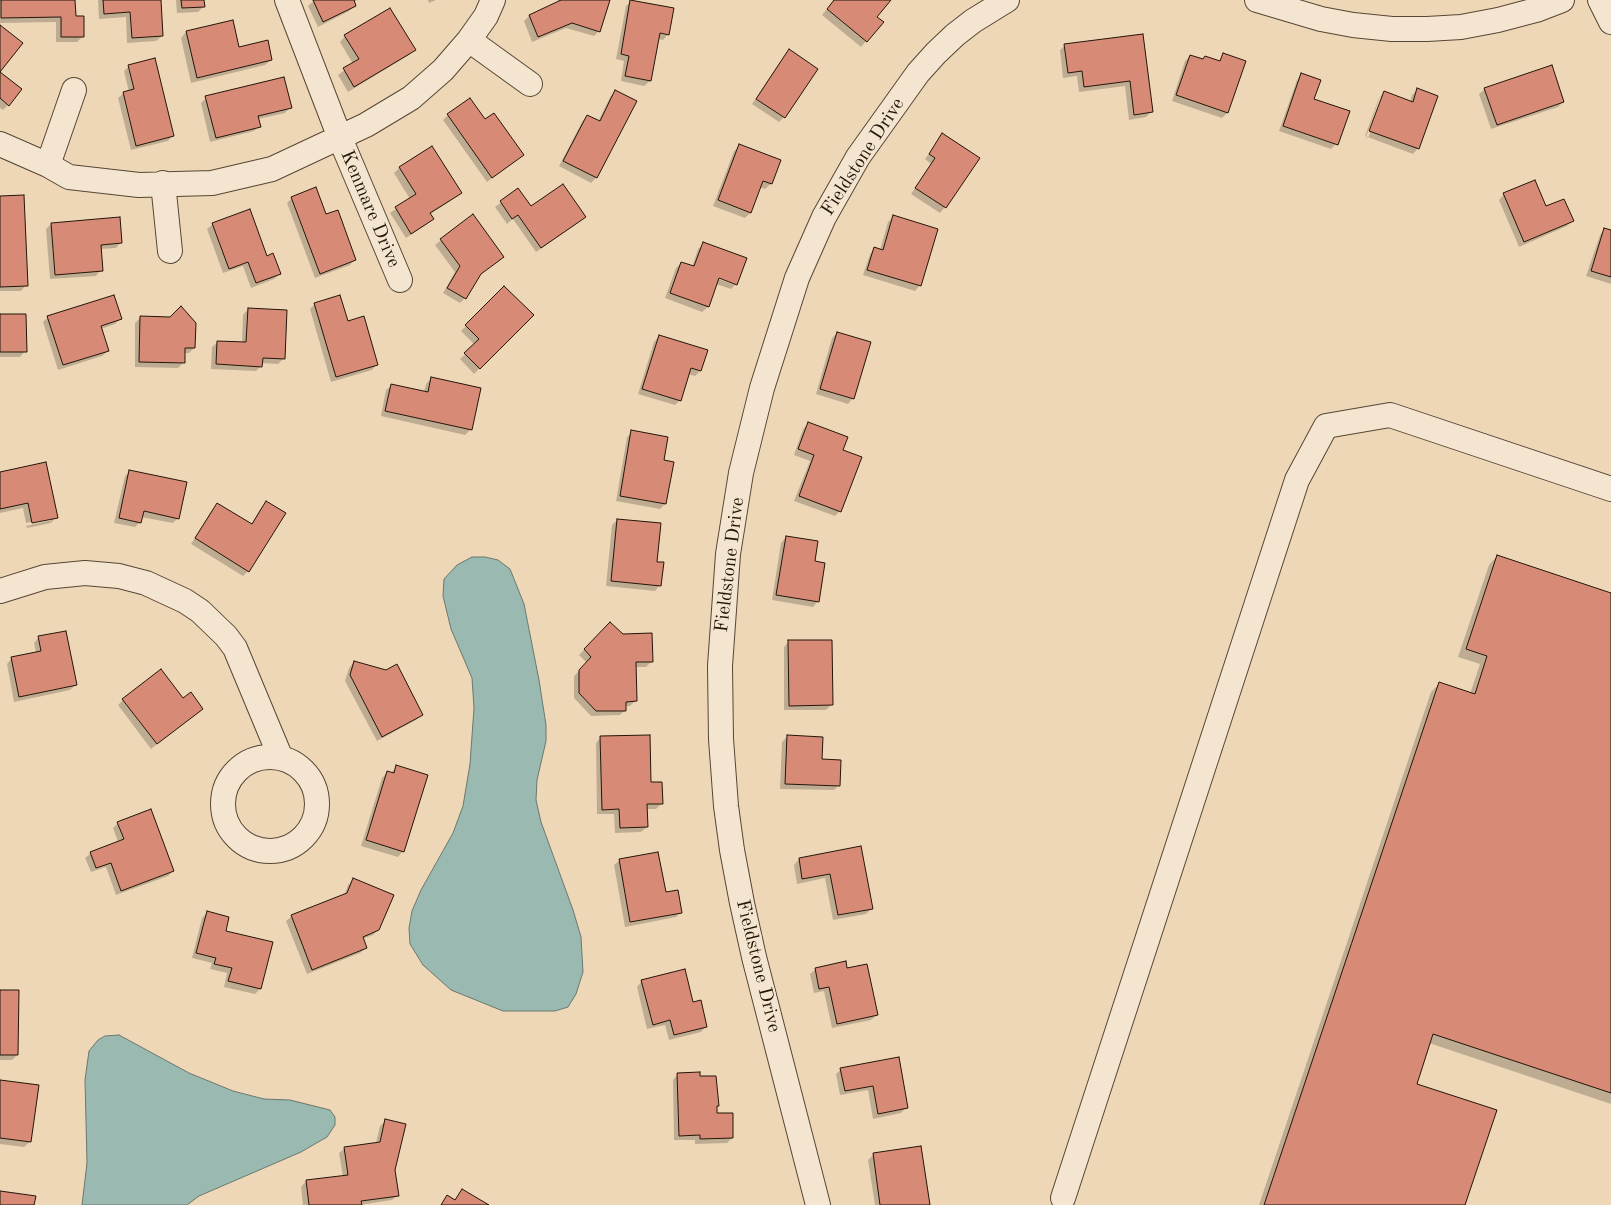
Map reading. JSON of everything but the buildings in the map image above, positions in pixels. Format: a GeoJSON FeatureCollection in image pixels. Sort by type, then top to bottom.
{"type":"FeatureCollection","features":[{"type":"Feature","properties":{"kind":"street","name":"Kenmare Drive"},"geometry":{"type":"LineString","coordinates":[[287,0],[340,138],[400,280]]}},
{"type":"Feature","properties":{"kind":"street","name":"Kenmare Drive"},"geometry":{"type":"LineString","coordinates":[[0,144],[48,165],[69,177],[139,185],[212,183],[272,169],[366,126],[411,98],[443,70],[469,40],[486,16],[492,0]]}},
{"type":"Feature","properties":{"kind":"street","name":"Fieldstone Drive"},"geometry":{"type":"LineString","coordinates":[[818,1205],[754,957],[732,850],[726,806],[721,739],[720,666],[721,630],[729,545],[741,473],[762,388],[797,278],[824,217],[858,157],[918,73],[936,53],[973,21],[1007,0]]}},
{"type":"Feature","properties":{"kind":"street"},"geometry":{"type":"LineString","coordinates":[[1257,0],[1321,19],[1392,29],[1427,29],[1498,20],[1536,10],[1562,0]]}},
{"type":"Feature","properties":{"kind":"street"},"geometry":{"type":"LineString","coordinates":[[1600,0],[1611,22]]}},
{"type":"Feature","properties":{"kind":"street"},"geometry":{"type":"LineString","coordinates":[[469,40],[530,84]]}},
{"type":"Feature","properties":{"kind":"street"},"geometry":{"type":"LineString","coordinates":[[48,165],[74,90]]}},
{"type":"Feature","properties":{"kind":"street"},"geometry":{"type":"LineString","coordinates":[[164,183],[170,251]]}},
{"type":"Feature","properties":{"kind":"street"},"geometry":{"type":"LineString","coordinates":[[1063,1198],[1297,480],[1326,426],[1390,415],[1611,489]]}},
{"type":"Feature","properties":{"kind":"street"},"geometry":{"type":"LineString","coordinates":[[0,590],[45,577],[85,573],[119,576],[146,583],[186,601],[213,623],[236,648],[280,756],[306,771],[319,799],[313,828],[290,849],[260,852],[234,837],[222,810],[225,794],[228,780],[250,759],[280,756]]}},
{"type":"Feature","properties":{"kind":"water"},"geometry":{"type":"Polygon","coordinates":[[[472,557],[498,560],[510,569],[524,604],[539,680],[546,725],[546,741],[537,780],[536,800],[541,822],[581,937],[583,972],[576,994],[568,1007],[555,1011],[503,1011],[451,990],[423,965],[410,944],[409,928],[412,911],[421,890],[453,833],[463,806],[470,764],[474,708],[472,678],[451,629],[443,596],[444,579],[457,565],[472,557]]]}},
{"type":"Feature","properties":{"kind":"water"},"geometry":{"type":"Polygon","coordinates":[[[119,1035],[189,1073],[233,1091],[264,1099],[290,1100],[330,1110],[335,1117],[335,1125],[327,1137],[301,1152],[199,1196],[187,1205],[82,1205],[87,1163],[85,1080],[89,1051],[98,1040],[105,1036],[119,1035]]]}}]}
